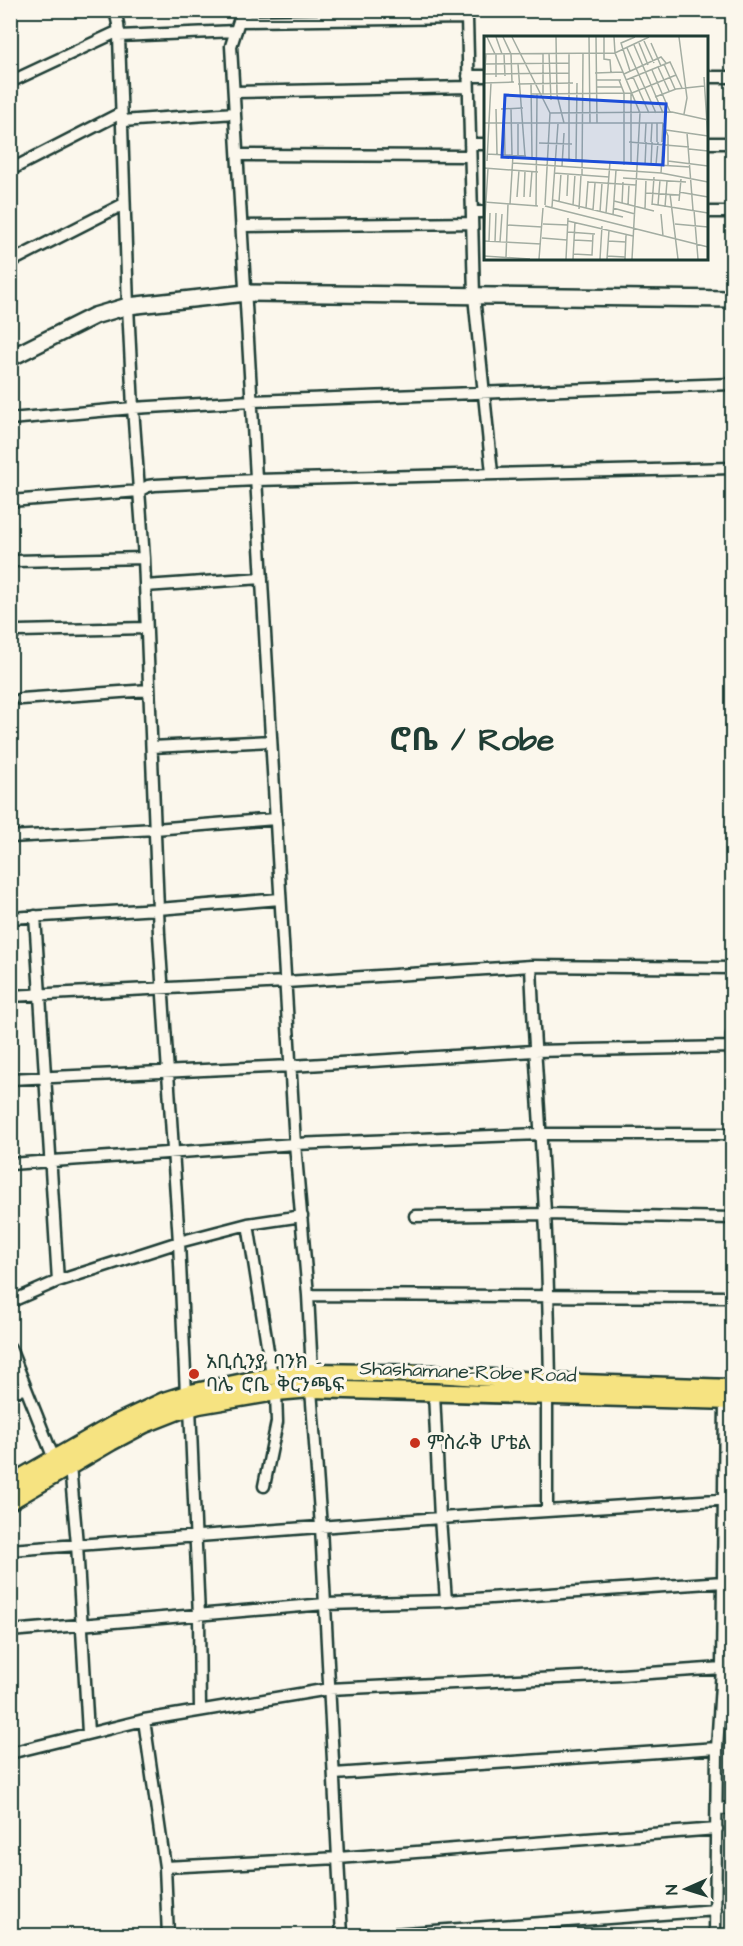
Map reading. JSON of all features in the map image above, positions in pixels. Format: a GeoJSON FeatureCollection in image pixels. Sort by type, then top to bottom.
{"type":"FeatureCollection","features":[{"type":"Feature","properties":{"kind":"main road","name":"Shashamane-Robe Road"},"geometry":{"type":"LineString","coordinates":[[10,1484],[113,1425],[164,1401],[188,1401],[274,1384],[312,1372],[436,1374],[549,1389]]}},
{"type":"Feature","properties":{"kind":"main road","name":"Shashamane-Robe Road"},"geometry":{"type":"LineString","coordinates":[[274,1384],[311,1389],[434,1393],[549,1389],[730,1397]]}},
{"type":"Feature","properties":{"kind":"main road","name":"Shashamane-Robe Road"},"geometry":{"type":"LineString","coordinates":[[10,1501],[188,1401]]}},
{"type":"Feature","properties":{"kind":"street"},"geometry":{"type":"LineString","coordinates":[[115,10],[119,34],[128,306],[144,558],[158,909],[196,1536],[200,1710]]}},
{"type":"Feature","properties":{"kind":"street"},"geometry":{"type":"LineString","coordinates":[[247,10],[231,46],[295,1144],[308,1295],[311,1389],[321,1527],[342,1935]]}},
{"type":"Feature","properties":{"kind":"street"},"geometry":{"type":"LineString","coordinates":[[10,82],[119,34],[468,14],[474,296],[492,473]]}},
{"type":"Feature","properties":{"kind":"street"},"geometry":{"type":"LineString","coordinates":[[234,92],[468,81],[484,76]]}},
{"type":"Feature","properties":{"kind":"street"},"geometry":{"type":"LineString","coordinates":[[707,77],[732,77]]}},
{"type":"Feature","properties":{"kind":"street"},"geometry":{"type":"LineString","coordinates":[[10,170],[122,117],[235,113]]}},
{"type":"Feature","properties":{"kind":"street"},"geometry":{"type":"LineString","coordinates":[[707,144],[732,143]]}},
{"type":"Feature","properties":{"kind":"street"},"geometry":{"type":"LineString","coordinates":[[470,144],[484,144]]}},
{"type":"Feature","properties":{"kind":"street"},"geometry":{"type":"LineString","coordinates":[[238,155],[470,156]]}},
{"type":"Feature","properties":{"kind":"street"},"geometry":{"type":"LineString","coordinates":[[10,262],[124,204]]}},
{"type":"Feature","properties":{"kind":"street"},"geometry":{"type":"LineString","coordinates":[[242,225],[472,218],[484,212]]}},
{"type":"Feature","properties":{"kind":"street"},"geometry":{"type":"LineString","coordinates":[[707,212],[732,212]]}},
{"type":"Feature","properties":{"kind":"street"},"geometry":{"type":"LineString","coordinates":[[10,358],[94,316],[128,306],[246,293],[732,299]]}},
{"type":"Feature","properties":{"kind":"street"},"geometry":{"type":"LineString","coordinates":[[10,419],[133,408],[252,402],[732,384]]}},
{"type":"Feature","properties":{"kind":"street"},"geometry":{"type":"LineString","coordinates":[[10,501],[139,491],[155,485],[256,480],[732,468]]}},
{"type":"Feature","properties":{"kind":"street"},"geometry":{"type":"LineString","coordinates":[[16,561],[144,558]]}},
{"type":"Feature","properties":{"kind":"street"},"geometry":{"type":"LineString","coordinates":[[145,586],[262,578]]}},
{"type":"Feature","properties":{"kind":"street"},"geometry":{"type":"LineString","coordinates":[[19,631],[146,627]]}},
{"type":"Feature","properties":{"kind":"street"},"geometry":{"type":"LineString","coordinates":[[21,699],[149,690]]}},
{"type":"Feature","properties":{"kind":"street"},"geometry":{"type":"LineString","coordinates":[[152,747],[271,741]]}},
{"type":"Feature","properties":{"kind":"street"},"geometry":{"type":"LineString","coordinates":[[10,837],[155,829],[275,819]]}},
{"type":"Feature","properties":{"kind":"street"},"geometry":{"type":"LineString","coordinates":[[10,918],[280,899]]}},
{"type":"Feature","properties":{"kind":"street"},"geometry":{"type":"LineString","coordinates":[[35,916],[58,1281]]}},
{"type":"Feature","properties":{"kind":"street"},"geometry":{"type":"LineString","coordinates":[[531,966],[549,1296],[547,1510]]}},
{"type":"Feature","properties":{"kind":"street"},"geometry":{"type":"LineString","coordinates":[[10,996],[286,982],[531,966],[732,968]]}},
{"type":"Feature","properties":{"kind":"street"},"geometry":{"type":"LineString","coordinates":[[732,1034],[732,1054]]}},
{"type":"Feature","properties":{"kind":"street"},"geometry":{"type":"LineString","coordinates":[[10,1079],[291,1066],[534,1051],[732,1047]]}},
{"type":"Feature","properties":{"kind":"street"},"geometry":{"type":"LineString","coordinates":[[10,1164],[295,1144],[540,1134],[732,1134]]}},
{"type":"Feature","properties":{"kind":"street"},"geometry":{"type":"LineString","coordinates":[[415,1216],[545,1214],[732,1218]]}},
{"type":"Feature","properties":{"kind":"street"},"geometry":{"type":"LineString","coordinates":[[10,1302],[58,1281],[179,1242],[248,1224],[302,1216]]}},
{"type":"Feature","properties":{"kind":"street"},"geometry":{"type":"LineString","coordinates":[[248,1224],[274,1384],[277,1422],[264,1486]]}},
{"type":"Feature","properties":{"kind":"street"},"geometry":{"type":"LineString","coordinates":[[308,1295],[732,1297]]}},
{"type":"Feature","properties":{"kind":"street"},"geometry":{"type":"LineString","coordinates":[[10,1348],[54,1459]]}},
{"type":"Feature","properties":{"kind":"street"},"geometry":{"type":"LineString","coordinates":[[10,1391],[26,1389]]}},
{"type":"Feature","properties":{"kind":"street"},"geometry":{"type":"LineString","coordinates":[[434,1393],[446,1601]]}},
{"type":"Feature","properties":{"kind":"street"},"geometry":{"type":"LineString","coordinates":[[716,1935],[717,1748],[722,1668],[730,1397]]}},
{"type":"Feature","properties":{"kind":"street"},"geometry":{"type":"LineString","coordinates":[[70,1466],[88,1733]]}},
{"type":"Feature","properties":{"kind":"street"},"geometry":{"type":"LineString","coordinates":[[10,1550],[547,1510],[728,1499]]}},
{"type":"Feature","properties":{"kind":"street"},"geometry":{"type":"LineString","coordinates":[[10,1631],[325,1604],[446,1601],[723,1582]]}},
{"type":"Feature","properties":{"kind":"street"},"geometry":{"type":"LineString","coordinates":[[10,1753],[144,1720],[329,1689],[722,1668]]}},
{"type":"Feature","properties":{"kind":"street"},"geometry":{"type":"LineString","coordinates":[[144,1720],[165,1867],[168,1935]]}},
{"type":"Feature","properties":{"kind":"street"},"geometry":{"type":"LineString","coordinates":[[333,1774],[717,1748]]}},
{"type":"Feature","properties":{"kind":"street"},"geometry":{"type":"LineString","coordinates":[[717,1808],[732,1809]]}},
{"type":"Feature","properties":{"kind":"street"},"geometry":{"type":"LineString","coordinates":[[165,1867],[338,1857],[717,1829]]}},
{"type":"Feature","properties":{"kind":"street"},"geometry":{"type":"LineString","coordinates":[[366,1935],[716,1910]]}},
{"type":"Feature","properties":{"kind":"place","name":"አቢሲንያ ባንክ - ባሌ ሮቤ ቅርንጫፍ"},"geometry":{"type":"Point","coordinates":[194,1374]}},
{"type":"Feature","properties":{"kind":"place","name":"ምስራቅ ሆቴል"},"geometry":{"type":"Point","coordinates":[415,1443]}},
{"type":"Feature","properties":{"kind":"district","name":"ሮቤ / Robe"},"geometry":{"type":"Point","coordinates":[472,740]}}]}
